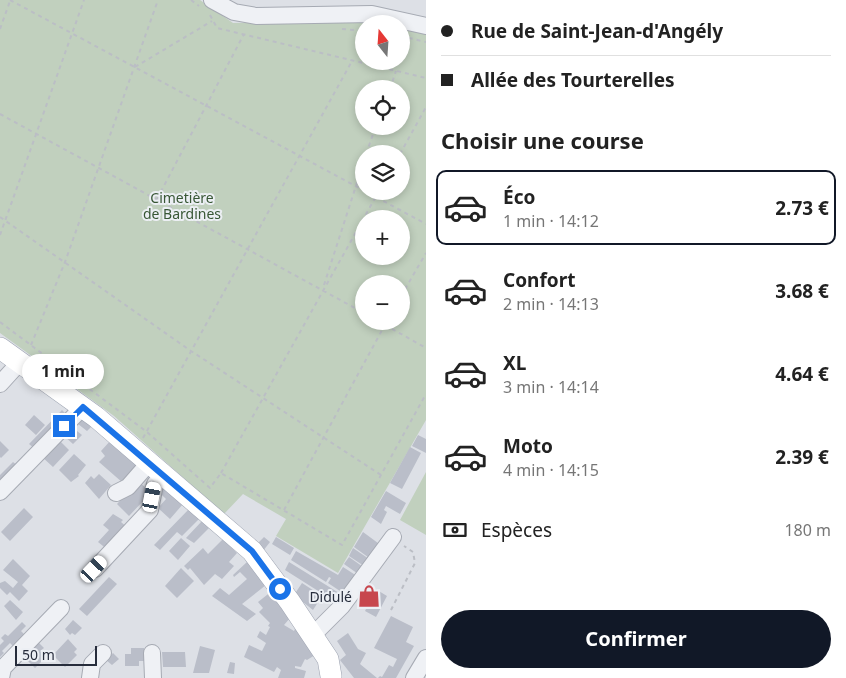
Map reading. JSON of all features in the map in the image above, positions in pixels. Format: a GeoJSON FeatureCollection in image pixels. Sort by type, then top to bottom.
{"type":"FeatureCollection","features":[{"type":"Feature","properties":{"kind":"main road"},"geometry":{"type":"LineString","coordinates":[[0,348],[26,354],[83,407],[252,551],[290,602],[328,659],[332,677]]}},
{"type":"Feature","properties":{"kind":"street"},"geometry":{"type":"LineString","coordinates":[[208,6],[256,16],[372,14],[426,26]]}},
{"type":"Feature","properties":{"kind":"street"},"geometry":{"type":"LineString","coordinates":[[0,384],[26,354]]}},
{"type":"Feature","properties":{"kind":"street"},"geometry":{"type":"LineString","coordinates":[[0,492],[83,407]]}},
{"type":"Feature","properties":{"kind":"street"},"geometry":{"type":"LineString","coordinates":[[116,493],[128,487],[149,463]]}},
{"type":"Feature","properties":{"kind":"street"},"geometry":{"type":"LineString","coordinates":[[94,569],[150,510],[155,484],[149,463]]}},
{"type":"Feature","properties":{"kind":"street"},"geometry":{"type":"LineString","coordinates":[[312,636],[342,606],[393,538]]}},
{"type":"Feature","properties":{"kind":"street"},"geometry":{"type":"LineString","coordinates":[[1,678],[3,668],[61,608]]}},
{"type":"Feature","properties":{"kind":"street"},"geometry":{"type":"LineString","coordinates":[[90,678],[92,664],[103,653]]}},
{"type":"Feature","properties":{"kind":"street"},"geometry":{"type":"LineString","coordinates":[[152,653],[154,678]]}},
{"type":"Feature","properties":{"kind":"street"},"geometry":{"type":"LineString","coordinates":[[414,678],[426,658]]}},
{"type":"Feature","properties":{"kind":"path"},"geometry":{"type":"LineString","coordinates":[[0,29],[10,0],[354,187],[323,290]]}},
{"type":"Feature","properties":{"kind":"path"},"geometry":{"type":"LineString","coordinates":[[0,235],[84,0]]}},
{"type":"Feature","properties":{"kind":"path"},"geometry":{"type":"LineString","coordinates":[[26,354],[65,262],[158,0]]}},
{"type":"Feature","properties":{"kind":"path"},"geometry":{"type":"LineString","coordinates":[[191,0],[208,6],[216,28],[426,78]]}},
{"type":"Feature","properties":{"kind":"path"},"geometry":{"type":"LineString","coordinates":[[135,67],[213,21]]}},
{"type":"Feature","properties":{"kind":"path"},"geometry":{"type":"LineString","coordinates":[[342,29],[355,30]]}},
{"type":"Feature","properties":{"kind":"path"},"geometry":{"type":"LineString","coordinates":[[157,199],[244,34]]}},
{"type":"Feature","properties":{"kind":"path"},"geometry":{"type":"LineString","coordinates":[[410,38],[426,42]]}},
{"type":"Feature","properties":{"kind":"path"},"geometry":{"type":"LineString","coordinates":[[149,463],[147,432],[352,61]]}},
{"type":"Feature","properties":{"kind":"path"},"geometry":{"type":"LineString","coordinates":[[393,80],[396,71]]}},
{"type":"Feature","properties":{"kind":"path"},"geometry":{"type":"LineString","coordinates":[[405,145],[426,107]]}},
{"type":"Feature","properties":{"kind":"path"},"geometry":{"type":"LineString","coordinates":[[0,114],[355,308]]}},
{"type":"Feature","properties":{"kind":"path"},"geometry":{"type":"LineString","coordinates":[[0,322],[26,354],[147,432],[210,488],[221,473],[264,400],[374,200]]}},
{"type":"Feature","properties":{"kind":"path"},"geometry":{"type":"LineString","coordinates":[[379,200],[426,224]]}},
{"type":"Feature","properties":{"kind":"path"},"geometry":{"type":"LineString","coordinates":[[0,217],[264,400],[381,475]]}},
{"type":"Feature","properties":{"kind":"path"},"geometry":{"type":"LineString","coordinates":[[410,281],[426,253]]}},
{"type":"Feature","properties":{"kind":"path"},"geometry":{"type":"LineString","coordinates":[[284,510],[382,330]]}},
{"type":"Feature","properties":{"kind":"path"},"geometry":{"type":"LineString","coordinates":[[394,330],[426,348]]}},
{"type":"Feature","properties":{"kind":"path"},"geometry":{"type":"LineString","coordinates":[[221,473],[342,545],[426,394]]}},
{"type":"Feature","properties":{"kind":"path"},"geometry":{"type":"LineString","coordinates":[[391,610],[415,563],[413,552],[393,538]]}},
{"type":"Feature","properties":{"kind":"green space","name":"Cimetière de Bardines"},"geometry":{"type":"Polygon","coordinates":[[[0,0],[200,0],[233,23],[355,20],[355,70],[410,70],[410,29],[426,33],[426,420],[338,573],[276,536],[286,519],[243,494],[224,514],[114,416],[0,333],[0,0]]]}},
{"type":"Feature","properties":{"kind":"green space"},"geometry":{"type":"Polygon","coordinates":[[[426,472],[426,535],[400,520],[426,472]]]}},
{"type":"Feature","properties":{"kind":"building"},"geometry":{"type":"Polygon","coordinates":[[[62,410],[67,415],[35,449],[29,444],[62,410]]]}},
{"type":"Feature","properties":{"kind":"building"},"geometry":{"type":"Polygon","coordinates":[[[34,415],[45,425],[36,435],[25,425],[34,415]]]}},
{"type":"Feature","properties":{"kind":"building"},"geometry":{"type":"Polygon","coordinates":[[[83,419],[92,426],[87,431],[78,424],[83,419]]]}},
{"type":"Feature","properties":{"kind":"building"},"geometry":{"type":"Polygon","coordinates":[[[72,427],[82,435],[73,444],[64,436],[72,427]]]}},
{"type":"Feature","properties":{"kind":"building"},"geometry":{"type":"Polygon","coordinates":[[[418,435],[426,439],[426,453],[412,446],[418,435]]]}},
{"type":"Feature","properties":{"kind":"building"},"geometry":{"type":"Polygon","coordinates":[[[58,439],[69,450],[53,467],[41,456],[58,439]]]}},
{"type":"Feature","properties":{"kind":"building"},"geometry":{"type":"Polygon","coordinates":[[[111,440],[141,467],[123,483],[99,462],[105,456],[101,451],[111,440]]]}},
{"type":"Feature","properties":{"kind":"building"},"geometry":{"type":"Polygon","coordinates":[[[0,441],[9,450],[1,458],[0,457],[0,441]]]}},
{"type":"Feature","properties":{"kind":"building"},"geometry":{"type":"Polygon","coordinates":[[[410,447],[421,453],[402,489],[390,483],[410,447]]]}},
{"type":"Feature","properties":{"kind":"building"},"geometry":{"type":"Polygon","coordinates":[[[74,454],[86,465],[79,476],[71,482],[59,470],[74,454]]]}},
{"type":"Feature","properties":{"kind":"building"},"geometry":{"type":"Polygon","coordinates":[[[13,462],[18,466],[0,486],[0,475],[13,462]]]}},
{"type":"Feature","properties":{"kind":"building"},"geometry":{"type":"Polygon","coordinates":[[[99,474],[111,485],[99,499],[85,483],[91,476],[94,479],[99,474]]]}},
{"type":"Feature","properties":{"kind":"building"},"geometry":{"type":"Polygon","coordinates":[[[138,481],[145,487],[145,499],[129,516],[117,504],[138,481]]]}},
{"type":"Feature","properties":{"kind":"building"},"geometry":{"type":"Polygon","coordinates":[[[164,487],[183,504],[170,519],[158,508],[166,499],[159,492],[164,487]]]}},
{"type":"Feature","properties":{"kind":"building"},"geometry":{"type":"Polygon","coordinates":[[[386,491],[406,503],[400,514],[386,506],[384,510],[387,512],[381,524],[371,517],[386,491]]]}},
{"type":"Feature","properties":{"kind":"building"},"geometry":{"type":"Polygon","coordinates":[[[24,508],[33,517],[10,541],[1,532],[24,508]]]}},
{"type":"Feature","properties":{"kind":"building"},"geometry":{"type":"Polygon","coordinates":[[[189,509],[200,518],[182,536],[177,532],[160,550],[154,545],[189,509]]]}},
{"type":"Feature","properties":{"kind":"building"},"geometry":{"type":"Polygon","coordinates":[[[113,514],[123,520],[121,522],[129,529],[108,550],[98,542],[109,530],[103,525],[113,514]]]}},
{"type":"Feature","properties":{"kind":"building"},"geometry":{"type":"Polygon","coordinates":[[[202,521],[210,527],[194,543],[186,538],[202,521]]]}},
{"type":"Feature","properties":{"kind":"building"},"geometry":{"type":"Polygon","coordinates":[[[363,532],[382,546],[372,560],[354,547],[363,532]]]}},
{"type":"Feature","properties":{"kind":"building"},"geometry":{"type":"Polygon","coordinates":[[[264,537],[270,542],[263,551],[257,544],[264,537]]]}},
{"type":"Feature","properties":{"kind":"building"},"geometry":{"type":"Polygon","coordinates":[[[276,537],[294,548],[290,555],[272,544],[276,537]]]}},
{"type":"Feature","properties":{"kind":"building"},"geometry":{"type":"Polygon","coordinates":[[[181,538],[190,546],[178,560],[169,551],[181,538]]]}},
{"type":"Feature","properties":{"kind":"building"},"geometry":{"type":"Polygon","coordinates":[[[223,539],[237,553],[229,562],[234,566],[222,579],[215,574],[204,585],[190,568],[188,570],[184,566],[203,548],[208,554],[223,539]]]}},
{"type":"Feature","properties":{"kind":"building"},"geometry":{"type":"Polygon","coordinates":[[[353,548],[372,561],[367,568],[349,556],[353,548]]]}},
{"type":"Feature","properties":{"kind":"building"},"geometry":{"type":"Polygon","coordinates":[[[296,551],[338,575],[343,567],[360,578],[346,595],[328,583],[331,578],[329,577],[326,582],[291,560],[296,551]]]}},
{"type":"Feature","properties":{"kind":"building"},"geometry":{"type":"Polygon","coordinates":[[[349,557],[366,569],[361,576],[344,564],[349,557]]]}},
{"type":"Feature","properties":{"kind":"building"},"geometry":{"type":"Polygon","coordinates":[[[13,559],[30,576],[22,585],[28,591],[19,601],[10,592],[7,595],[0,588],[0,583],[5,581],[13,588],[18,582],[3,570],[13,559]]]}},
{"type":"Feature","properties":{"kind":"building"},"geometry":{"type":"Polygon","coordinates":[[[247,562],[266,585],[242,604],[256,614],[247,621],[212,596],[220,588],[229,595],[247,579],[240,572],[234,577],[233,575],[247,562]]]}},
{"type":"Feature","properties":{"kind":"building"},"geometry":{"type":"Polygon","coordinates":[[[289,562],[339,593],[343,597],[340,602],[335,599],[334,601],[285,570],[289,562]]]}},
{"type":"Feature","properties":{"kind":"building"},"geometry":{"type":"Polygon","coordinates":[[[181,568],[194,581],[177,598],[165,586],[181,568]]]}},
{"type":"Feature","properties":{"kind":"building"},"geometry":{"type":"Polygon","coordinates":[[[109,577],[117,584],[87,616],[79,609],[109,577]]]}},
{"type":"Feature","properties":{"kind":"building"},"geometry":{"type":"Polygon","coordinates":[[[364,582],[387,596],[376,617],[365,611],[369,603],[357,594],[364,582]]]}},
{"type":"Feature","properties":{"kind":"building"},"geometry":{"type":"Polygon","coordinates":[[[302,583],[322,596],[313,610],[294,595],[302,583]]]}},
{"type":"Feature","properties":{"kind":"building"},"geometry":{"type":"Polygon","coordinates":[[[272,591],[290,618],[284,625],[294,631],[296,627],[315,655],[307,660],[305,659],[301,667],[295,666],[295,668],[306,671],[304,678],[278,678],[281,670],[277,667],[274,672],[244,657],[249,645],[262,651],[266,643],[257,637],[260,631],[266,635],[270,623],[259,612],[263,608],[258,602],[272,591]]]}},
{"type":"Feature","properties":{"kind":"building"},"geometry":{"type":"Polygon","coordinates":[[[10,600],[23,612],[16,620],[4,606],[10,600]]]}},
{"type":"Feature","properties":{"kind":"building"},"geometry":{"type":"Polygon","coordinates":[[[391,616],[413,627],[406,642],[414,646],[396,678],[378,678],[382,677],[389,665],[393,667],[397,659],[374,648],[391,616]]]}},
{"type":"Feature","properties":{"kind":"building"},"geometry":{"type":"Polygon","coordinates":[[[73,620],[82,628],[75,635],[72,633],[70,635],[65,629],[73,620]]]}},
{"type":"Feature","properties":{"kind":"building"},"geometry":{"type":"Polygon","coordinates":[[[22,622],[26,626],[21,631],[26,636],[15,648],[10,643],[2,651],[4,653],[0,657],[0,645],[4,641],[1,638],[5,634],[8,636],[22,622]]]}},
{"type":"Feature","properties":{"kind":"building"},"geometry":{"type":"Polygon","coordinates":[[[348,633],[358,649],[366,653],[360,664],[377,678],[354,678],[340,660],[346,655],[337,641],[348,633]]]}},
{"type":"Feature","properties":{"kind":"building"},"geometry":{"type":"Polygon","coordinates":[[[68,639],[77,649],[74,652],[77,655],[65,667],[53,655],[68,639]]]}},
{"type":"Feature","properties":{"kind":"building"},"geometry":{"type":"Polygon","coordinates":[[[36,640],[44,648],[40,651],[46,657],[35,668],[21,654],[36,640]]]}},
{"type":"Feature","properties":{"kind":"building"},"geometry":{"type":"Polygon","coordinates":[[[200,646],[215,650],[209,673],[193,673],[200,646]]]}},
{"type":"Feature","properties":{"kind":"building"},"geometry":{"type":"Polygon","coordinates":[[[131,648],[144,648],[144,661],[139,661],[139,666],[125,666],[125,654],[131,654],[131,648]]]}},
{"type":"Feature","properties":{"kind":"building"},"geometry":{"type":"Polygon","coordinates":[[[162,652],[185,652],[186,667],[163,667],[162,652]]]}},
{"type":"Feature","properties":{"kind":"building"},"geometry":{"type":"Polygon","coordinates":[[[113,653],[119,659],[112,665],[106,660],[113,653]]]}},
{"type":"Feature","properties":{"kind":"building"},"geometry":{"type":"Polygon","coordinates":[[[230,662],[235,663],[234,674],[227,673],[230,662]]]}},
{"type":"Feature","properties":{"kind":"place","name":"Didulé"},"geometry":{"type":"Point","coordinates":[369,596]}},
{"type":"Feature","properties":{"kind":"route"},"geometry":{"type":"LineString","coordinates":[[64,426],[83,407],[252,551],[280,589]]}}]}
